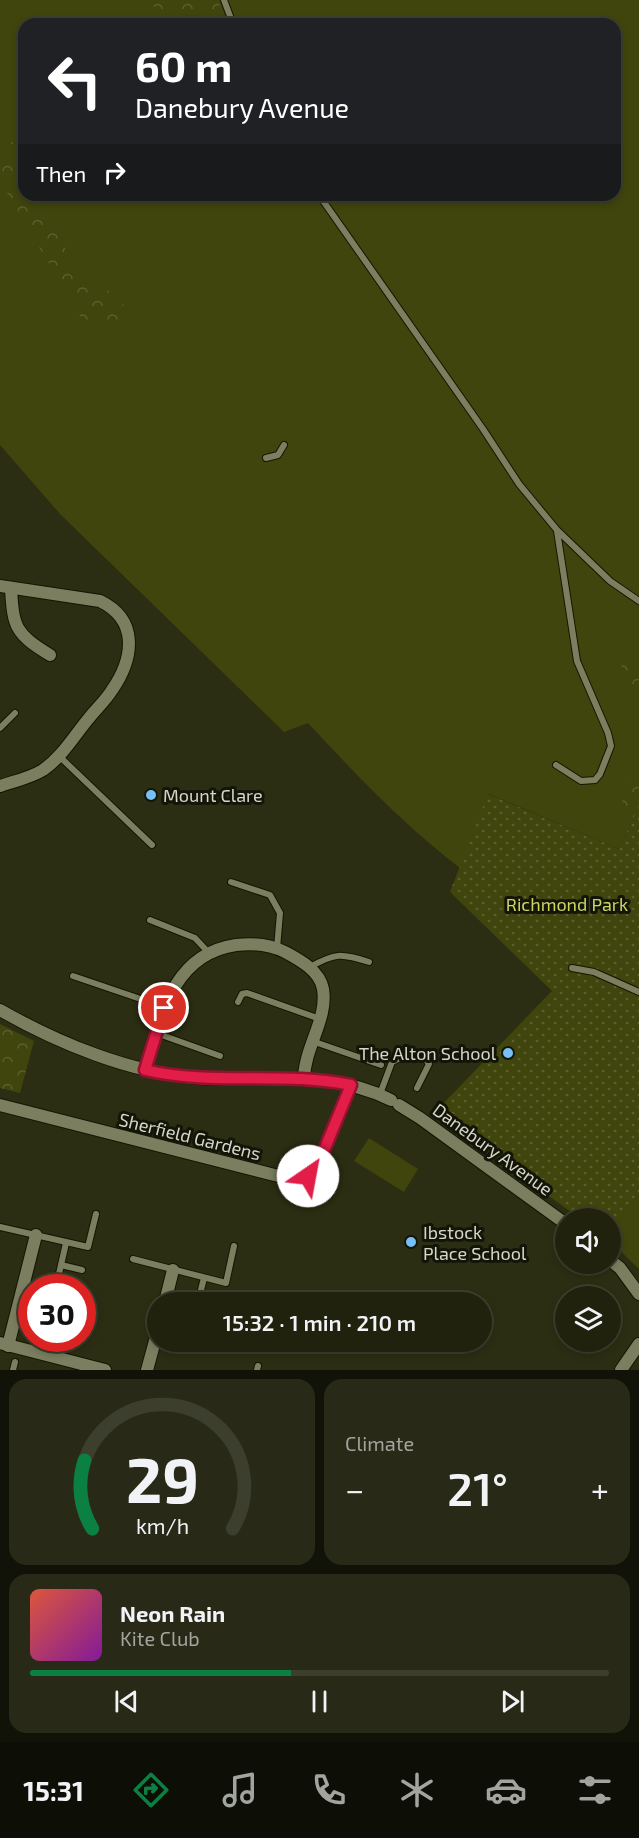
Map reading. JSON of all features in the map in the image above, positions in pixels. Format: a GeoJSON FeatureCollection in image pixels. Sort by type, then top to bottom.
{"type":"FeatureCollection","features":[{"type":"Feature","properties":{"kind":"street"},"geometry":{"type":"LineString","coordinates":[[0,786],[32,776],[59,756],[112,690],[128,661],[127,628],[120,615],[111,606],[100,601],[6,587],[16,627],[34,645],[50,655]]}},
{"type":"Feature","properties":{"kind":"street"},"geometry":{"type":"LineString","coordinates":[[145,1070],[164,1008],[182,975],[209,953],[225,946],[260,943],[277,948],[310,967],[323,987],[324,1007],[305,1062],[304,1078]]}},
{"type":"Feature","properties":{"kind":"street","name":"Danebury Avenue"},"geometry":{"type":"LineString","coordinates":[[0,1010],[69,1043],[109,1059],[167,1075],[198,1078],[304,1078],[351,1085],[390,1100],[420,1118],[555,1216]]}},
{"type":"Feature","properties":{"kind":"street","name":"Sherfield Gardens"},"geometry":{"type":"LineString","coordinates":[[0,1105],[298,1181],[308,1176],[318,1165],[351,1085]]}},
{"type":"Feature","properties":{"kind":"street"},"geometry":{"type":"LineString","coordinates":[[36,1235],[4,1344],[105,1370]]}},
{"type":"Feature","properties":{"kind":"street"},"geometry":{"type":"LineString","coordinates":[[621,1269],[639,1294]]}},
{"type":"Feature","properties":{"kind":"street"},"geometry":{"type":"LineString","coordinates":[[168,1292],[173,1270]]}},
{"type":"Feature","properties":{"kind":"street"},"geometry":{"type":"LineString","coordinates":[[621,1370],[639,1344]]}},
{"type":"Feature","properties":{"kind":"street"},"geometry":{"type":"LineString","coordinates":[[147,1370],[152,1352]]}},
{"type":"Feature","properties":{"kind":"lane"},"geometry":{"type":"LineString","coordinates":[[224,0],[231,18]]}},
{"type":"Feature","properties":{"kind":"lane"},"geometry":{"type":"LineString","coordinates":[[324,201],[519,484],[557,530],[610,581],[639,601]]}},
{"type":"Feature","properties":{"kind":"lane"},"geometry":{"type":"LineString","coordinates":[[266,458],[281,453],[284,445]]}},
{"type":"Feature","properties":{"kind":"lane"},"geometry":{"type":"LineString","coordinates":[[555,765],[581,781],[595,780],[600,774],[611,746],[609,733],[577,661],[557,530]]}},
{"type":"Feature","properties":{"kind":"lane"},"geometry":{"type":"LineString","coordinates":[[0,728],[15,713]]}},
{"type":"Feature","properties":{"kind":"lane"},"geometry":{"type":"LineString","coordinates":[[59,756],[152,845]]}},
{"type":"Feature","properties":{"kind":"lane"},"geometry":{"type":"LineString","coordinates":[[231,882],[270,895],[280,914],[277,948]]}},
{"type":"Feature","properties":{"kind":"lane"},"geometry":{"type":"LineString","coordinates":[[150,920],[195,938],[209,953]]}},
{"type":"Feature","properties":{"kind":"lane"},"geometry":{"type":"LineString","coordinates":[[310,967],[330,956],[341,954],[369,962]]}},
{"type":"Feature","properties":{"kind":"lane"},"geometry":{"type":"LineString","coordinates":[[572,968],[594,972],[639,992]]}},
{"type":"Feature","properties":{"kind":"lane"},"geometry":{"type":"LineString","coordinates":[[73,976],[164,1008]]}},
{"type":"Feature","properties":{"kind":"lane"},"geometry":{"type":"LineString","coordinates":[[238,1002],[242,994],[247,993],[320,1020]]}},
{"type":"Feature","properties":{"kind":"lane"},"geometry":{"type":"LineString","coordinates":[[156,1033],[220,1056]]}},
{"type":"Feature","properties":{"kind":"lane"},"geometry":{"type":"LineString","coordinates":[[312,1041],[381,1065]]}},
{"type":"Feature","properties":{"kind":"lane"},"geometry":{"type":"LineString","coordinates":[[390,1100],[392,1062],[412,1052],[424,1057],[429,1064],[417,1088]]}},
{"type":"Feature","properties":{"kind":"lane"},"geometry":{"type":"LineString","coordinates":[[0,1227],[88,1248],[96,1214]]}},
{"type":"Feature","properties":{"kind":"lane"},"geometry":{"type":"LineString","coordinates":[[59,1274],[66,1243]]}},
{"type":"Feature","properties":{"kind":"lane"},"geometry":{"type":"LineString","coordinates":[[133,1259],[225,1283],[234,1246]]}},
{"type":"Feature","properties":{"kind":"lane"},"geometry":{"type":"LineString","coordinates":[[61,1265],[82,1270]]}},
{"type":"Feature","properties":{"kind":"lane"},"geometry":{"type":"LineString","coordinates":[[202,1292],[204,1278]]}},
{"type":"Feature","properties":{"kind":"lane"},"geometry":{"type":"LineString","coordinates":[[14,1370],[15,1362]]}},
{"type":"Feature","properties":{"kind":"green space"},"geometry":{"type":"Polygon","coordinates":[[[0,0],[639,0],[639,806],[619,849],[489,794],[460,868],[381,799],[308,723],[284,732],[60,514],[0,445],[0,0]]]}},
{"type":"Feature","properties":{"kind":"green space"},"geometry":{"type":"Polygon","coordinates":[[[150,0],[217,0],[226,18],[160,18],[150,0]]]}},
{"type":"Feature","properties":{"kind":"green space"},"geometry":{"type":"Polygon","coordinates":[[[18,138],[18,201],[41,201],[82,276],[103,286],[129,310],[120,331],[84,323],[0,181],[0,149],[18,138]]]}},
{"type":"Feature","properties":{"kind":"green space"},"geometry":{"type":"Polygon","coordinates":[[[624,660],[639,661],[639,703],[618,676],[624,660]]]}},
{"type":"Feature","properties":{"kind":"green space"},"geometry":{"type":"Polygon","coordinates":[[[639,763],[639,816],[637,820],[622,809],[625,784],[639,763]]]}},
{"type":"Feature","properties":{"kind":"green space","name":"Richmond Park"},"geometry":{"type":"Polygon","coordinates":[[[488,794],[619,849],[639,806],[639,1195],[621,1213],[621,1208],[565,1208],[435,1112],[552,991],[450,892],[488,794]]]}},
{"type":"Feature","properties":{"kind":"green space"},"geometry":{"type":"Polygon","coordinates":[[[0,1024],[34,1041],[20,1093],[0,1088],[0,1024]]]}},
{"type":"Feature","properties":{"kind":"green space"},"geometry":{"type":"Polygon","coordinates":[[[369,1138],[418,1169],[404,1192],[354,1161],[369,1138]]]}},
{"type":"Feature","properties":{"kind":"green space"},"geometry":{"type":"Polygon","coordinates":[[[639,1195],[639,1269],[621,1252],[621,1212],[639,1195]]]}},
{"type":"Feature","properties":{"kind":"place","name":"Mount Clare"},"geometry":{"type":"Point","coordinates":[151,795]}},
{"type":"Feature","properties":{"kind":"place","name":"The Alton School"},"geometry":{"type":"Point","coordinates":[508,1053]}},
{"type":"Feature","properties":{"kind":"place","name":"Ibstock Place School"},"geometry":{"type":"Point","coordinates":[411,1242]}},
{"type":"Feature","properties":{"kind":"route"},"geometry":{"type":"LineString","coordinates":[[164,1008],[145,1070],[198,1078],[304,1078],[351,1085],[318,1165],[308,1176]]}}]}
